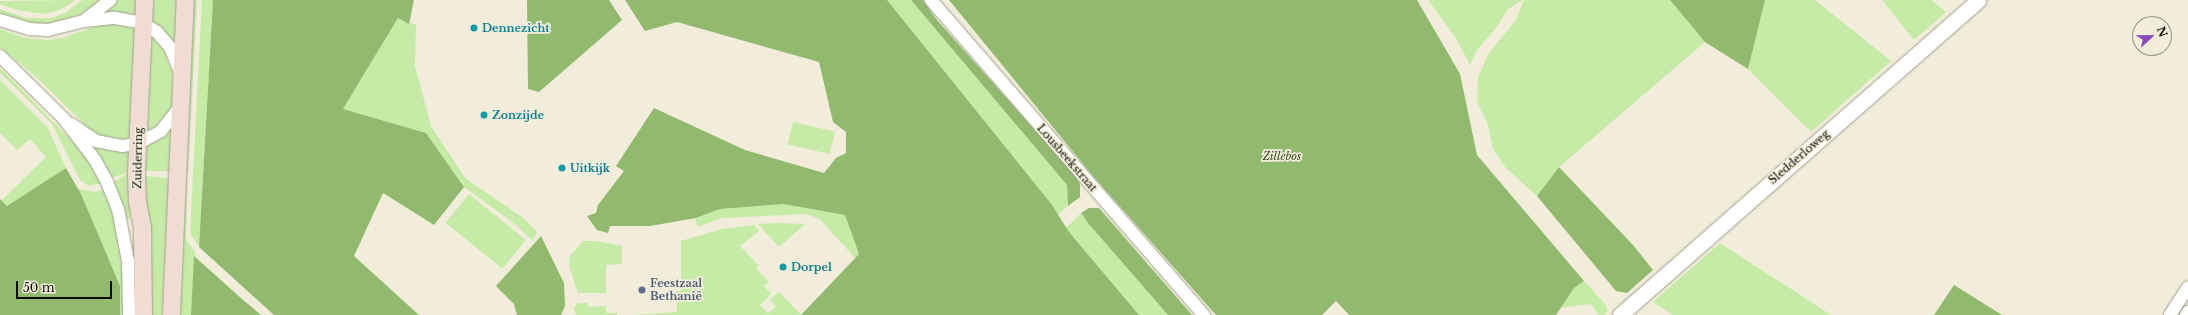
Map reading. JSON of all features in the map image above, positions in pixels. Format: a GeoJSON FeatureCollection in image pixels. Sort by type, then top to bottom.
{"type":"FeatureCollection","features":[{"type":"Feature","properties":{"kind":"main road","name":"Zuiderring"},"geometry":{"type":"LineString","coordinates":[[143,315],[142,227],[137,202],[137,144],[144,0]]}},
{"type":"Feature","properties":{"kind":"main road"},"geometry":{"type":"LineString","coordinates":[[171,315],[185,0]]}},
{"type":"Feature","properties":{"kind":"street"},"geometry":{"type":"LineString","coordinates":[[84,21],[110,0]]}},
{"type":"Feature","properties":{"kind":"street","name":"Lousbeekstraat"},"geometry":{"type":"LineString","coordinates":[[931,0],[1204,315]]}},
{"type":"Feature","properties":{"kind":"street","name":"Sledderloweg"},"geometry":{"type":"LineString","coordinates":[[1620,315],[1978,0]]}},
{"type":"Feature","properties":{"kind":"street"},"geometry":{"type":"LineString","coordinates":[[0,20],[30,29],[48,30],[84,21],[115,18],[142,23],[157,32],[170,47],[181,75]]}},
{"type":"Feature","properties":{"kind":"street"},"geometry":{"type":"LineString","coordinates":[[0,56],[64,119],[95,160],[118,209],[128,261],[130,315]]}},
{"type":"Feature","properties":{"kind":"street"},"geometry":{"type":"LineString","coordinates":[[64,119],[96,141],[122,146],[137,144],[161,131],[180,107]]}},
{"type":"Feature","properties":{"kind":"street"},"geometry":{"type":"LineString","coordinates":[[2170,315],[2188,287]]}},
{"type":"Feature","properties":{"kind":"green space"},"geometry":{"type":"Polygon","coordinates":[[[75,0],[62,9],[44,14],[17,10],[0,4],[0,1],[75,0]]]}},
{"type":"Feature","properties":{"kind":"green space"},"geometry":{"type":"Polygon","coordinates":[[[82,0],[104,0],[88,11],[56,23],[38,24],[0,15],[0,9],[26,18],[51,18],[65,13],[82,0]]]}},
{"type":"Feature","properties":{"kind":"green space"},"geometry":{"type":"Polygon","coordinates":[[[116,0],[140,0],[138,18],[109,12],[108,8],[116,0]]]}},
{"type":"Feature","properties":{"kind":"green space"},"geometry":{"type":"Polygon","coordinates":[[[149,0],[177,0],[176,45],[166,33],[148,21],[149,0]]]}},
{"type":"Feature","properties":{"kind":"green space"},"geometry":{"type":"Polygon","coordinates":[[[192,0],[197,0],[188,172],[184,173],[192,0]]]}},
{"type":"Feature","properties":{"kind":"green space"},"geometry":{"type":"Polygon","coordinates":[[[202,0],[213,0],[199,247],[190,233],[202,0]]]}},
{"type":"Feature","properties":{"kind":"green space"},"geometry":{"type":"Polygon","coordinates":[[[213,0],[414,0],[409,24],[398,18],[343,109],[426,133],[464,187],[434,225],[383,193],[354,256],[419,315],[274,315],[199,247],[213,0]]]}},
{"type":"Feature","properties":{"kind":"green space"},"geometry":{"type":"Polygon","coordinates":[[[527,0],[609,0],[622,20],[539,92],[528,89],[527,0]]]}},
{"type":"Feature","properties":{"kind":"green space"},"geometry":{"type":"Polygon","coordinates":[[[625,0],[887,0],[1052,205],[1069,232],[1139,315],[801,315],[859,254],[845,215],[783,204],[720,209],[696,218],[650,226],[610,226],[608,233],[597,230],[587,216],[596,213],[598,205],[624,171],[616,166],[654,108],[745,150],[824,173],[836,158],[846,153],[846,132],[833,122],[819,62],[677,22],[645,31],[625,0]]]}},
{"type":"Feature","properties":{"kind":"green space"},"geometry":{"type":"Polygon","coordinates":[[[887,0],[911,0],[1067,185],[1068,206],[1058,215],[887,0]]]}},
{"type":"Feature","properties":{"kind":"green space"},"geometry":{"type":"Polygon","coordinates":[[[911,0],[923,0],[936,19],[1076,176],[1080,184],[1080,197],[1068,206],[1067,185],[911,0]]]}},
{"type":"Feature","properties":{"kind":"green space","name":"Zillebos"},"geometry":{"type":"Polygon","coordinates":[[[949,0],[1417,0],[1460,74],[1477,155],[1584,281],[1574,288],[1556,315],[1349,315],[1336,301],[1322,315],[1216,315],[1093,176],[949,0]]]}},
{"type":"Feature","properties":{"kind":"green space"},"geometry":{"type":"Polygon","coordinates":[[[1428,0],[1523,0],[1508,9],[1495,29],[1477,50],[1470,65],[1456,38],[1428,0]]]}},
{"type":"Feature","properties":{"kind":"green space"},"geometry":{"type":"Polygon","coordinates":[[[1524,0],[1670,0],[1705,42],[1559,167],[1537,196],[1505,167],[1493,149],[1488,125],[1477,101],[1478,77],[1489,53],[1516,20],[1524,0]]]}},
{"type":"Feature","properties":{"kind":"green space"},"geometry":{"type":"Polygon","coordinates":[[[1670,0],[1765,0],[1748,69],[1705,42],[1670,0]]]}},
{"type":"Feature","properties":{"kind":"green space"},"geometry":{"type":"Polygon","coordinates":[[[1764,0],[1815,0],[1891,61],[1811,132],[1748,69],[1764,0]]]}},
{"type":"Feature","properties":{"kind":"green space"},"geometry":{"type":"Polygon","coordinates":[[[1882,0],[1931,0],[1946,12],[1914,40],[1882,0]]]}},
{"type":"Feature","properties":{"kind":"green space"},"geometry":{"type":"Polygon","coordinates":[[[398,18],[416,25],[415,66],[431,126],[466,179],[522,217],[537,232],[533,241],[515,224],[464,187],[426,133],[343,109],[398,18]]]}},
{"type":"Feature","properties":{"kind":"green space"},"geometry":{"type":"Polygon","coordinates":[[[120,22],[138,27],[134,139],[116,140],[103,137],[88,128],[36,77],[0,47],[0,29],[24,38],[47,40],[62,38],[94,27],[120,22]]]}},
{"type":"Feature","properties":{"kind":"green space"},"geometry":{"type":"Polygon","coordinates":[[[147,32],[163,49],[172,72],[173,100],[168,117],[142,138],[147,32]]]}},
{"type":"Feature","properties":{"kind":"green space"},"geometry":{"type":"Polygon","coordinates":[[[0,68],[83,152],[103,183],[89,186],[80,180],[52,124],[0,73],[0,68]]]}},
{"type":"Feature","properties":{"kind":"green space"},"geometry":{"type":"Polygon","coordinates":[[[0,80],[48,128],[66,168],[7,206],[1,201],[46,157],[30,139],[17,150],[0,133],[0,80]]]}},
{"type":"Feature","properties":{"kind":"green space"},"geometry":{"type":"Polygon","coordinates":[[[793,122],[835,132],[830,154],[788,144],[793,122]]]}},
{"type":"Feature","properties":{"kind":"green space"},"geometry":{"type":"Polygon","coordinates":[[[172,127],[170,171],[142,171],[142,146],[162,137],[172,127]]]}},
{"type":"Feature","properties":{"kind":"green space"},"geometry":{"type":"Polygon","coordinates":[[[97,146],[133,150],[133,171],[111,178],[94,150],[97,146]]]}},
{"type":"Feature","properties":{"kind":"green space"},"geometry":{"type":"Polygon","coordinates":[[[1559,167],[1633,245],[1653,270],[1627,293],[1616,291],[1537,196],[1559,167]]]}},
{"type":"Feature","properties":{"kind":"green space"},"geometry":{"type":"Polygon","coordinates":[[[66,168],[81,194],[120,286],[120,315],[0,315],[0,199],[7,206],[66,168]]]}},
{"type":"Feature","properties":{"kind":"green space"},"geometry":{"type":"Polygon","coordinates":[[[127,174],[132,175],[130,219],[127,218],[113,182],[127,174]]]}},
{"type":"Feature","properties":{"kind":"green space"},"geometry":{"type":"Polygon","coordinates":[[[143,176],[169,178],[162,315],[148,315],[143,176]]]}},
{"type":"Feature","properties":{"kind":"green space"},"geometry":{"type":"Polygon","coordinates":[[[183,179],[187,180],[186,239],[195,252],[191,315],[177,315],[183,179]]]}},
{"type":"Feature","properties":{"kind":"green space"},"geometry":{"type":"Polygon","coordinates":[[[78,189],[95,192],[105,189],[119,228],[126,315],[120,315],[120,286],[78,189]]]}},
{"type":"Feature","properties":{"kind":"green space"},"geometry":{"type":"Polygon","coordinates":[[[469,194],[526,240],[502,269],[446,223],[469,194]]]}},
{"type":"Feature","properties":{"kind":"green space"},"geometry":{"type":"Polygon","coordinates":[[[783,204],[845,215],[859,254],[855,258],[820,219],[806,214],[721,218],[698,227],[695,219],[720,209],[783,204]]]}},
{"type":"Feature","properties":{"kind":"green space"},"geometry":{"type":"Polygon","coordinates":[[[1089,208],[1099,208],[1192,315],[1168,315],[1088,223],[1081,213],[1089,208]]]}},
{"type":"Feature","properties":{"kind":"green space"},"geometry":{"type":"Polygon","coordinates":[[[1081,213],[1168,315],[1139,315],[1066,228],[1081,213]]]}},
{"type":"Feature","properties":{"kind":"green space"},"geometry":{"type":"Polygon","coordinates":[[[758,224],[805,224],[779,247],[758,224]]]}},
{"type":"Feature","properties":{"kind":"green space"},"geometry":{"type":"Polygon","coordinates":[[[754,225],[759,231],[740,246],[759,266],[756,268],[769,282],[764,286],[771,294],[760,305],[768,314],[776,306],[770,300],[779,292],[801,315],[633,315],[677,312],[676,291],[681,291],[681,241],[722,229],[754,225]]]}},
{"type":"Feature","properties":{"kind":"green space"},"geometry":{"type":"Polygon","coordinates":[[[541,236],[564,283],[565,306],[561,315],[517,315],[514,304],[496,286],[541,236]]]}},
{"type":"Feature","properties":{"kind":"green space"},"geometry":{"type":"Polygon","coordinates":[[[583,241],[595,241],[622,246],[622,264],[606,265],[606,293],[578,293],[569,265],[570,256],[583,241]]]}},
{"type":"Feature","properties":{"kind":"green space"},"geometry":{"type":"Polygon","coordinates":[[[1720,243],[1831,315],[1673,315],[1653,302],[1720,243]]]}},
{"type":"Feature","properties":{"kind":"green space"},"geometry":{"type":"Polygon","coordinates":[[[194,256],[242,299],[261,315],[191,315],[194,256]]]}},
{"type":"Feature","properties":{"kind":"green space"},"geometry":{"type":"Polygon","coordinates":[[[1584,281],[1605,304],[1608,310],[1605,315],[1598,315],[1591,304],[1560,308],[1574,288],[1584,281]]]}},
{"type":"Feature","properties":{"kind":"green space"},"geometry":{"type":"Polygon","coordinates":[[[1954,285],[2002,315],[1934,315],[1954,285]]]}},
{"type":"Feature","properties":{"kind":"green space"},"geometry":{"type":"Polygon","coordinates":[[[578,303],[588,303],[588,307],[606,306],[606,313],[617,313],[617,315],[576,315],[574,308],[578,303]]]}},
{"type":"Feature","properties":{"kind":"place","name":"Dennezicht"},"geometry":{"type":"Point","coordinates":[474,28]}},
{"type":"Feature","properties":{"kind":"place","name":"Zonzijde"},"geometry":{"type":"Point","coordinates":[484,115]}},
{"type":"Feature","properties":{"kind":"place","name":"Uitkijk"},"geometry":{"type":"Point","coordinates":[562,168]}},
{"type":"Feature","properties":{"kind":"place","name":"Dorpel"},"geometry":{"type":"Point","coordinates":[783,267]}},
{"type":"Feature","properties":{"kind":"place","name":"Feestzaal Bethanië"},"geometry":{"type":"Point","coordinates":[642,290]}}]}
